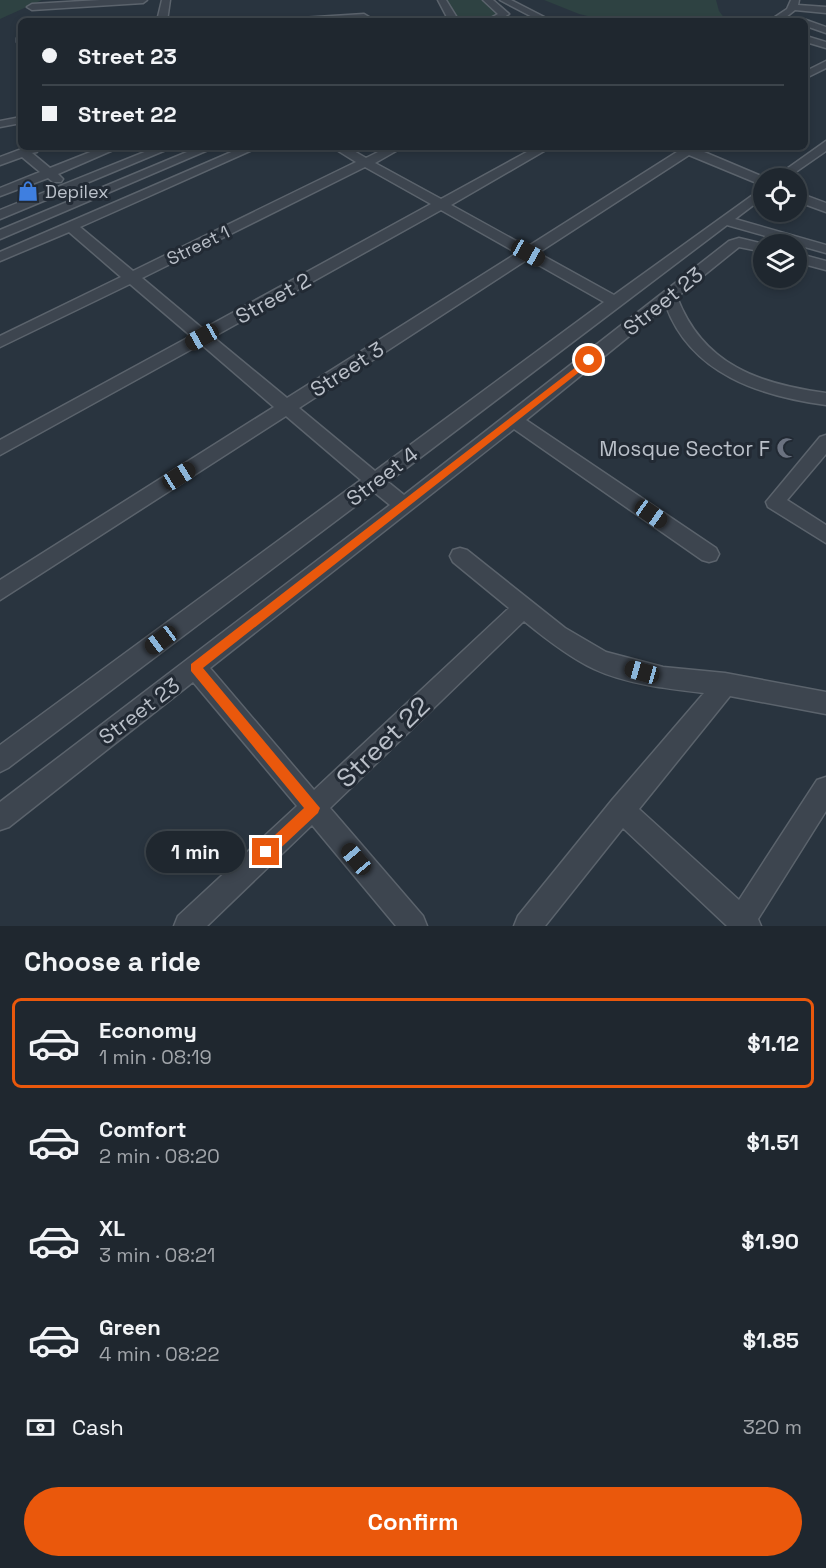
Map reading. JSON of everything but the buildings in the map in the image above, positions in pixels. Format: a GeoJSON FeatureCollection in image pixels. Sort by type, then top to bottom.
{"type":"FeatureCollection","features":[{"type":"Feature","properties":{"kind":"street"},"geometry":{"type":"LineString","coordinates":[[32,7],[143,0]]}},
{"type":"Feature","properties":{"kind":"street"},"geometry":{"type":"LineString","coordinates":[[163,18],[166,0]]}},
{"type":"Feature","properties":{"kind":"street"},"geometry":{"type":"LineString","coordinates":[[442,0],[452,18]]}},
{"type":"Feature","properties":{"kind":"street"},"geometry":{"type":"LineString","coordinates":[[487,0],[504,14],[496,18]]}},
{"type":"Feature","properties":{"kind":"street"},"geometry":{"type":"LineString","coordinates":[[813,0],[826,8]]}},
{"type":"Feature","properties":{"kind":"street"},"geometry":{"type":"LineString","coordinates":[[509,3],[519,13],[511,18]]}},
{"type":"Feature","properties":{"kind":"street"},"geometry":{"type":"LineString","coordinates":[[509,3],[541,18]]}},
{"type":"Feature","properties":{"kind":"street"},"geometry":{"type":"LineString","coordinates":[[782,18],[794,4],[826,8]]}},
{"type":"Feature","properties":{"kind":"street"},"geometry":{"type":"LineString","coordinates":[[333,18],[365,15]]}},
{"type":"Feature","properties":{"kind":"street"},"geometry":{"type":"LineString","coordinates":[[808,24],[826,32]]}},
{"type":"Feature","properties":{"kind":"street"},"geometry":{"type":"LineString","coordinates":[[808,28],[826,32]]}},
{"type":"Feature","properties":{"kind":"street"},"geometry":{"type":"LineString","coordinates":[[808,38],[826,43]]}},
{"type":"Feature","properties":{"kind":"street"},"geometry":{"type":"LineString","coordinates":[[808,74],[826,64]]}},
{"type":"Feature","properties":{"kind":"street"},"geometry":{"type":"LineString","coordinates":[[0,124],[18,121]]}},
{"type":"Feature","properties":{"kind":"street"},"geometry":{"type":"LineString","coordinates":[[0,137],[18,133]]}},
{"type":"Feature","properties":{"kind":"street"},"geometry":{"type":"LineString","coordinates":[[794,168],[826,144]]}},
{"type":"Feature","properties":{"kind":"street"},"geometry":{"type":"LineString","coordinates":[[0,161],[29,150]]}},
{"type":"Feature","properties":{"kind":"street"},"geometry":{"type":"LineString","coordinates":[[0,192],[106,150]]}},
{"type":"Feature","properties":{"kind":"street"},"geometry":{"type":"LineString","coordinates":[[0,215],[160,150]]}},
{"type":"Feature","properties":{"kind":"street"},"geometry":{"type":"LineString","coordinates":[[0,228],[184,150]]}},
{"type":"Feature","properties":{"kind":"street"},"geometry":{"type":"LineString","coordinates":[[0,235],[202,150]]}},
{"type":"Feature","properties":{"kind":"street"},"geometry":{"type":"LineString","coordinates":[[0,249],[231,150]]}},
{"type":"Feature","properties":{"kind":"street"},"geometry":{"type":"LineString","coordinates":[[0,257],[246,150]]}},
{"type":"Feature","properties":{"kind":"street"},"geometry":{"type":"LineString","coordinates":[[343,150],[615,302]]}},
{"type":"Feature","properties":{"kind":"street","name":"Street 1"},"geometry":{"type":"LineString","coordinates":[[0,342],[391,150]]}},
{"type":"Feature","properties":{"kind":"street","name":"Street 2"},"geometry":{"type":"LineString","coordinates":[[0,448],[540,150]]}},
{"type":"Feature","properties":{"kind":"street","name":"Street 3"},"geometry":{"type":"LineString","coordinates":[[0,591],[685,150]]}},
{"type":"Feature","properties":{"kind":"street"},"geometry":{"type":"LineString","coordinates":[[692,150],[753,177]]}},
{"type":"Feature","properties":{"kind":"street"},"geometry":{"type":"LineString","coordinates":[[23,152],[51,172],[67,188]]}},
{"type":"Feature","properties":{"kind":"street","name":"Street 4"},"geometry":{"type":"LineString","coordinates":[[0,760],[753,199]]}},
{"type":"Feature","properties":{"kind":"street"},"geometry":{"type":"LineString","coordinates":[[807,200],[826,208]]}},
{"type":"Feature","properties":{"kind":"street"},"geometry":{"type":"LineString","coordinates":[[725,220],[826,249]]}},
{"type":"Feature","properties":{"kind":"street"},"geometry":{"type":"LineString","coordinates":[[70,226],[403,505]]}},
{"type":"Feature","properties":{"kind":"street","name":"Street 23"},"geometry":{"type":"LineString","coordinates":[[0,818],[514,420],[734,244],[739,242],[753,245]]}},
{"type":"Feature","properties":{"kind":"street"},"geometry":{"type":"LineString","coordinates":[[807,260],[826,266]]}},
{"type":"Feature","properties":{"kind":"street"},"geometry":{"type":"LineString","coordinates":[[669,296],[673,314],[690,341],[722,368],[779,392],[826,399]]}},
{"type":"Feature","properties":{"kind":"street"},"geometry":{"type":"LineString","coordinates":[[514,420],[709,554]]}},
{"type":"Feature","properties":{"kind":"street"},"geometry":{"type":"LineString","coordinates":[[826,442],[775,502],[826,535]]}},
{"type":"Feature","properties":{"kind":"street"},"geometry":{"type":"LineString","coordinates":[[460,556],[557,634],[601,661],[663,678],[725,684],[826,703]]}},
{"type":"Feature","properties":{"kind":"street","name":"Street 22"},"geometry":{"type":"LineString","coordinates":[[188,926],[524,608]]}},
{"type":"Feature","properties":{"kind":"street"},"geometry":{"type":"LineString","coordinates":[[195,668],[413,926]]}},
{"type":"Feature","properties":{"kind":"street"},"geometry":{"type":"LineString","coordinates":[[528,926],[725,684]]}},
{"type":"Feature","properties":{"kind":"street"},"geometry":{"type":"LineString","coordinates":[[621,809],[744,923],[826,789]]}},
{"type":"Feature","properties":{"kind":"green space"},"geometry":{"type":"Polygon","coordinates":[[[0,0],[42,0],[0,19],[0,0]]]}},
{"type":"Feature","properties":{"kind":"green space"},"geometry":{"type":"Polygon","coordinates":[[[446,0],[490,0],[504,14],[496,18],[454,18],[446,0]]]}},
{"type":"Feature","properties":{"kind":"green space"},"geometry":{"type":"Polygon","coordinates":[[[544,0],[716,0],[719,11],[724,18],[596,18],[579,14],[544,0]]]}},
{"type":"Feature","properties":{"kind":"place","name":"Depilex"},"geometry":{"type":"Point","coordinates":[28,191]}},
{"type":"Feature","properties":{"kind":"place","name":"Mosque Sector F"},"geometry":{"type":"Point","coordinates":[787,448]}},
{"type":"Feature","properties":{"kind":"route"},"geometry":{"type":"LineString","coordinates":[[266,852],[313,808],[195,668],[589,360]]}}]}
